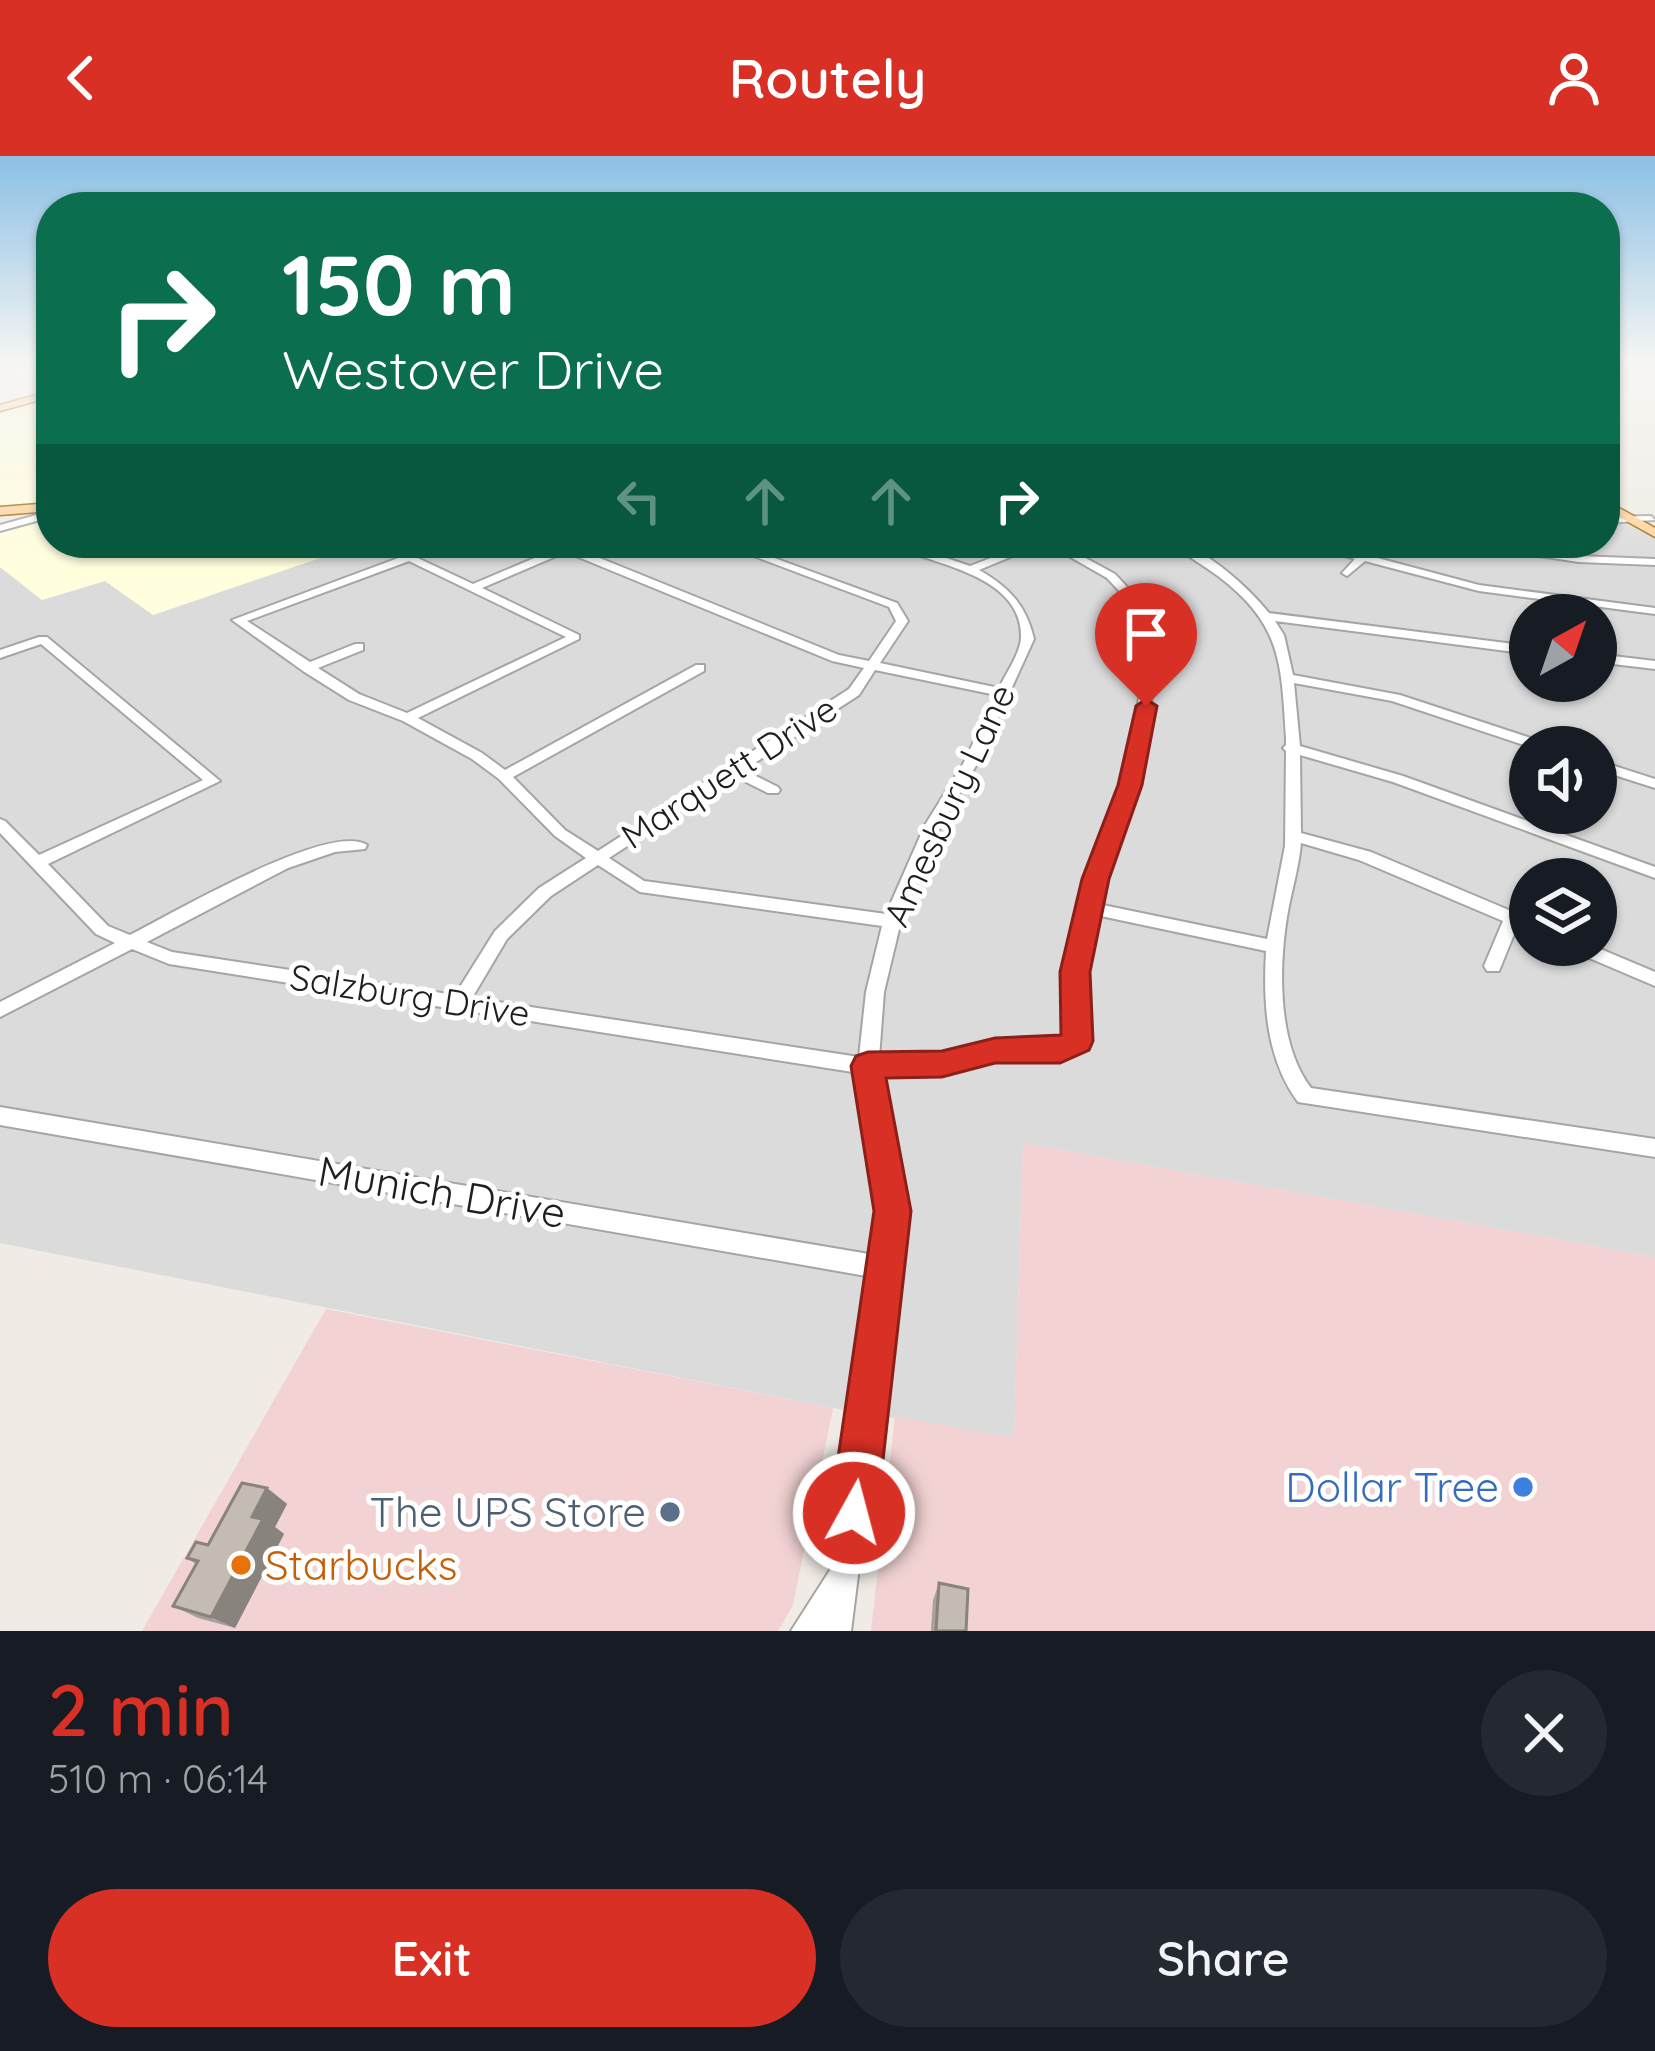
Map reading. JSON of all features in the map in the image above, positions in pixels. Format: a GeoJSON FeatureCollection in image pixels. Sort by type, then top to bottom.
{"type":"FeatureCollection","features":[{"type":"Feature","properties":{"kind":"main road"},"geometry":{"type":"LineString","coordinates":[[1620,502],[1654,524]]}},
{"type":"Feature","properties":{"kind":"main road"},"geometry":{"type":"LineString","coordinates":[[0,511],[36,511]]}},
{"type":"Feature","properties":{"kind":"main road"},"geometry":{"type":"LineString","coordinates":[[1620,513],[1654,524]]}},
{"type":"Feature","properties":{"kind":"street"},"geometry":{"type":"LineString","coordinates":[[1,525],[36,512]]}},
{"type":"Feature","properties":{"kind":"street"},"geometry":{"type":"LineString","coordinates":[[1,525],[36,515]]}},
{"type":"Feature","properties":{"kind":"street"},"geometry":{"type":"LineString","coordinates":[[1620,519],[1631,519]]}},
{"type":"Feature","properties":{"kind":"street"},"geometry":{"type":"LineString","coordinates":[[406,558],[238,620],[354,697],[408,718],[504,776],[560,833],[640,886],[892,921]]}},
{"type":"Feature","properties":{"kind":"street"},"geometry":{"type":"LineString","coordinates":[[408,718],[575,638],[411,558]]}},
{"type":"Feature","properties":{"kind":"street"},"geometry":{"type":"LineString","coordinates":[[472,587],[543,558]]}},
{"type":"Feature","properties":{"kind":"street"},"geometry":{"type":"LineString","coordinates":[[600,558],[836,658],[1000,692]]}},
{"type":"Feature","properties":{"kind":"street","name":"Marquett Drive"},"geometry":{"type":"LineString","coordinates":[[460,1002],[501,935],[545,892],[854,692],[873,668],[902,621],[893,605],[765,558]]}},
{"type":"Feature","properties":{"kind":"street","name":"Amesbury Lane"},"geometry":{"type":"LineString","coordinates":[[836,1631],[892,1211],[868,1066],[875,992],[892,921],[933,825],[970,764],[1028,639],[1027,616],[996,584],[934,558]]}},
{"type":"Feature","properties":{"kind":"street"},"geometry":{"type":"LineString","coordinates":[[969,570],[1001,558]]}},
{"type":"Feature","properties":{"kind":"street"},"geometry":{"type":"LineString","coordinates":[[1078,558],[1111,576],[1138,606],[1156,638],[1130,785],[1088,908],[1276,947]]}},
{"type":"Feature","properties":{"kind":"street"},"geometry":{"type":"LineString","coordinates":[[1196,558],[1241,590],[1266,616],[1282,644],[1289,678],[1294,836],[1276,947],[1276,1013],[1294,1086],[1305,1096],[1655,1148]]}},
{"type":"Feature","properties":{"kind":"street"},"geometry":{"type":"LineString","coordinates":[[1356,558],[1479,588],[1655,611]]}},
{"type":"Feature","properties":{"kind":"street"},"geometry":{"type":"LineString","coordinates":[[1580,558],[1655,562]]}},
{"type":"Feature","properties":{"kind":"street"},"geometry":{"type":"LineString","coordinates":[[1347,573],[1359,559]]}},
{"type":"Feature","properties":{"kind":"street"},"geometry":{"type":"LineString","coordinates":[[1266,616],[1509,647]]}},
{"type":"Feature","properties":{"kind":"street"},"geometry":{"type":"LineString","coordinates":[[0,654],[43,640],[213,781],[36,862]]}},
{"type":"Feature","properties":{"kind":"street"},"geometry":{"type":"LineString","coordinates":[[307,668],[359,647]]}},
{"type":"Feature","properties":{"kind":"street"},"geometry":{"type":"LineString","coordinates":[[1617,660],[1655,665]]}},
{"type":"Feature","properties":{"kind":"street"},"geometry":{"type":"LineString","coordinates":[[504,776],[700,668]]}},
{"type":"Feature","properties":{"kind":"street"},"geometry":{"type":"LineString","coordinates":[[1289,678],[1395,698],[1509,735]]}},
{"type":"Feature","properties":{"kind":"street"},"geometry":{"type":"LineString","coordinates":[[1290,748],[1398,779],[1655,873]]}},
{"type":"Feature","properties":{"kind":"street"},"geometry":{"type":"LineString","coordinates":[[733,770],[772,790]]}},
{"type":"Feature","properties":{"kind":"street"},"geometry":{"type":"LineString","coordinates":[[1617,771],[1655,784]]}},
{"type":"Feature","properties":{"kind":"street","name":"Salzburg Drive"},"geometry":{"type":"LineString","coordinates":[[0,824],[102,930],[169,958],[868,1066],[942,1064],[995,1051],[1060,1050],[1077,1041],[1075,972],[1088,908]]}},
{"type":"Feature","properties":{"kind":"street"},"geometry":{"type":"LineString","coordinates":[[1294,836],[1364,856],[1509,917]]}},
{"type":"Feature","properties":{"kind":"street"},"geometry":{"type":"LineString","coordinates":[[0,1010],[282,864],[334,847],[359,845]]}},
{"type":"Feature","properties":{"kind":"street"},"geometry":{"type":"LineString","coordinates":[[1492,965],[1509,940]]}},
{"type":"Feature","properties":{"kind":"street"},"geometry":{"type":"LineString","coordinates":[[1617,963],[1655,979]]}},
{"type":"Feature","properties":{"kind":"street","name":"Munich Drive"},"geometry":{"type":"LineString","coordinates":[[0,1115],[885,1268]]}},
{"type":"Feature","properties":{"kind":"street","name":"Amesbury Lane"},"geometry":{"type":"LineString","coordinates":[[806,1631],[840,1580]]}},
{"type":"Feature","properties":{"kind":"shaded area"},"geometry":{"type":"Polygon","coordinates":[[[0,434],[36,434],[36,505],[6,508],[0,504],[0,434]]]}},
{"type":"Feature","properties":{"kind":"shaded area"},"geometry":{"type":"Polygon","coordinates":[[[1620,515],[1655,535],[1655,1257],[1023,1143],[1014,1438],[833,1408],[0,1243],[0,567],[42,600],[105,581],[153,615],[320,558],[1620,558],[1620,515]]]}},
{"type":"Feature","properties":{"kind":"shaded area"},"geometry":{"type":"Polygon","coordinates":[[[36,522],[36,558],[320,558],[153,615],[105,581],[42,600],[0,567],[0,532],[36,522]]]}},
{"type":"Feature","properties":{"kind":"shaded area"},"geometry":{"type":"Polygon","coordinates":[[[1023,1143],[1655,1257],[1655,1631],[871,1631],[895,1416],[1014,1438],[1023,1143]]]}},
{"type":"Feature","properties":{"kind":"shaded area"},"geometry":{"type":"Polygon","coordinates":[[[326,1309],[833,1408],[793,1605],[778,1631],[142,1631],[326,1309]]]}},
{"type":"Feature","properties":{"kind":"building"},"geometry":{"type":"Polygon","coordinates":[[[242,1483],[267,1488],[252,1517],[263,1519],[211,1617],[173,1606],[198,1561],[187,1558],[196,1542],[208,1545],[242,1483]]]}},
{"type":"Feature","properties":{"kind":"building"},"geometry":{"type":"Polygon","coordinates":[[[939,1583],[968,1589],[966,1631],[936,1631],[939,1583]]]}},
{"type":"Feature","properties":{"kind":"place","name":"Dollar Tree"},"geometry":{"type":"Point","coordinates":[1523,1487]}},
{"type":"Feature","properties":{"kind":"place","name":"The UPS Store"},"geometry":{"type":"Point","coordinates":[670,1512]}},
{"type":"Feature","properties":{"kind":"place","name":"Starbucks"},"geometry":{"type":"Point","coordinates":[241,1565]}},
{"type":"Feature","properties":{"kind":"route"},"geometry":{"type":"LineString","coordinates":[[854,1513],[892,1211],[868,1066],[942,1064],[995,1051],[1060,1050],[1077,1041],[1075,972],[1095,879],[1123,812],[1146,706]]}}]}
